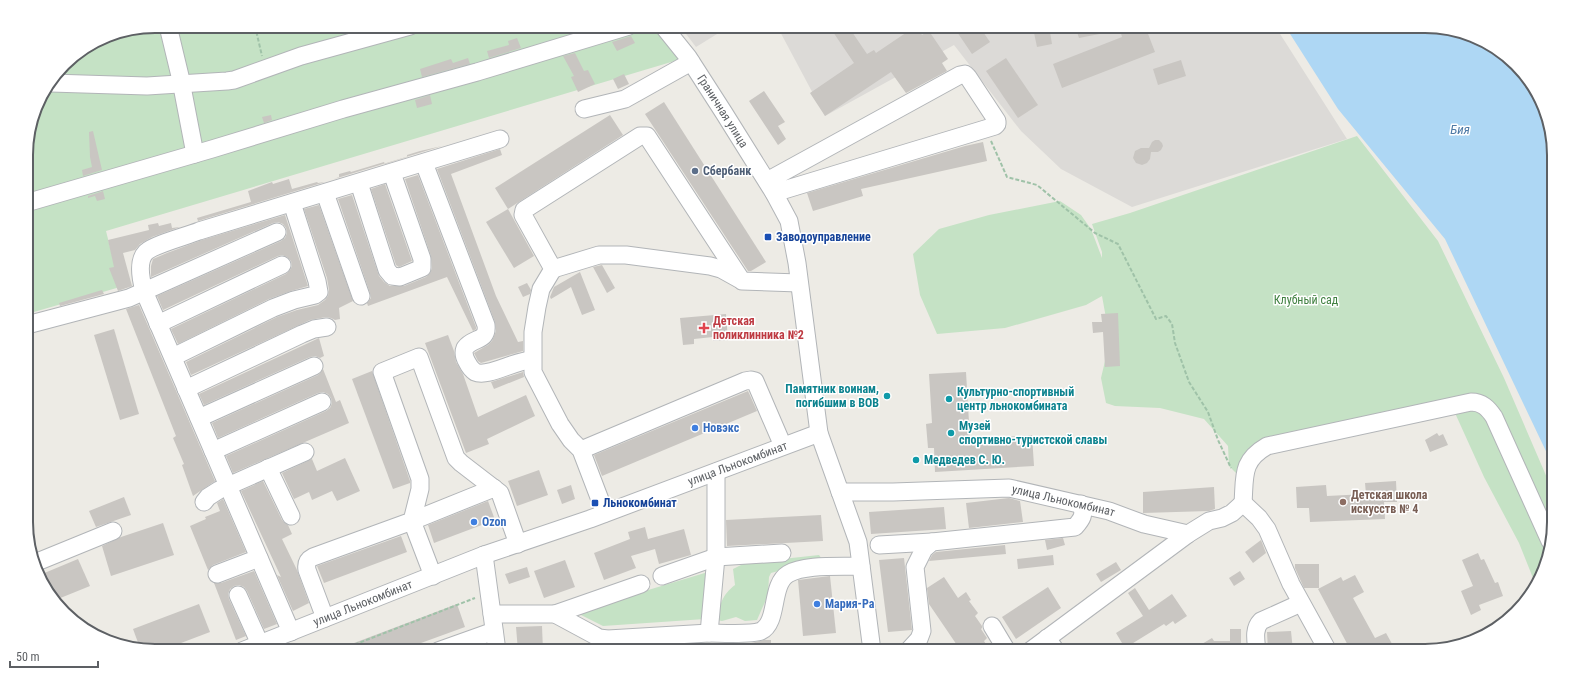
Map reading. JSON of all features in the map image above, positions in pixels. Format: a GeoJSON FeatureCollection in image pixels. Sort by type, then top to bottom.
{"type":"FeatureCollection","features":[{"type":"Feature","properties":{"kind":"street"},"geometry":{"type":"LineString","coordinates":[[170,33],[182,84],[195,154]]}},
{"type":"Feature","properties":{"kind":"street"},"geometry":{"type":"LineString","coordinates":[[56,83],[147,86],[234,80],[301,56],[385,33]]}},
{"type":"Feature","properties":{"kind":"street"},"geometry":{"type":"LineString","coordinates":[[33,201],[343,109],[457,78],[605,33]]}},
{"type":"Feature","properties":{"kind":"street","name":"Граничная улица"},"geometry":{"type":"LineString","coordinates":[[668,33],[691,62],[724,113],[770,187],[789,221],[799,283],[819,433]]}},
{"type":"Feature","properties":{"kind":"street"},"geometry":{"type":"LineString","coordinates":[[584,109],[625,99],[691,62]]}},
{"type":"Feature","properties":{"kind":"street"},"geometry":{"type":"LineString","coordinates":[[965,74],[997,121],[995,126],[985,129],[770,187],[965,74]]}},
{"type":"Feature","properties":{"kind":"street"},"geometry":{"type":"LineString","coordinates":[[553,269],[523,215],[524,210],[643,135],[649,138],[742,281]]}},
{"type":"Feature","properties":{"kind":"street"},"geometry":{"type":"LineString","coordinates":[[291,632],[144,291],[141,278],[144,256],[152,248],[199,231],[500,140]]}},
{"type":"Feature","properties":{"kind":"street"},"geometry":{"type":"LineString","coordinates":[[424,164],[486,324],[485,334],[467,345],[465,348],[465,359],[475,372],[482,373],[491,372],[521,361],[532,360]]}},
{"type":"Feature","properties":{"kind":"street"},"geometry":{"type":"LineString","coordinates":[[359,183],[387,270],[392,276],[400,277],[422,268],[422,259],[392,173]]}},
{"type":"Feature","properties":{"kind":"street"},"geometry":{"type":"LineString","coordinates":[[325,193],[360,296]]}},
{"type":"Feature","properties":{"kind":"street"},"geometry":{"type":"LineString","coordinates":[[173,357],[273,308],[294,300],[315,295],[319,292],[318,281],[292,202]]}},
{"type":"Feature","properties":{"kind":"street"},"geometry":{"type":"LineString","coordinates":[[33,323],[129,298],[277,232]]}},
{"type":"Feature","properties":{"kind":"street"},"geometry":{"type":"LineString","coordinates":[[605,513],[581,450],[560,424],[544,396],[533,372],[532,332],[541,289],[553,269],[599,255],[626,255],[710,266],[722,269],[742,281],[799,283]]}},
{"type":"Feature","properties":{"kind":"street"},"geometry":{"type":"LineString","coordinates":[[158,324],[282,265]]}},
{"type":"Feature","properties":{"kind":"street"},"geometry":{"type":"LineString","coordinates":[[186,389],[308,332],[327,327]]}},
{"type":"Feature","properties":{"kind":"street"},"geometry":{"type":"LineString","coordinates":[[433,576],[412,521],[420,489],[420,478],[382,372],[419,356],[456,458],[500,493],[518,544]]}},
{"type":"Feature","properties":{"kind":"street"},"geometry":{"type":"LineString","coordinates":[[199,418],[314,366]]}},
{"type":"Feature","properties":{"kind":"street"},"geometry":{"type":"LineString","coordinates":[[581,450],[745,381],[751,380],[756,382],[783,446]]}},
{"type":"Feature","properties":{"kind":"street"},"geometry":{"type":"LineString","coordinates":[[213,451],[322,402]]}},
{"type":"Feature","properties":{"kind":"street"},"geometry":{"type":"LineString","coordinates":[[1052,644],[1188,534],[1209,521],[1222,518],[1232,513],[1243,503],[1246,467],[1254,454],[1267,446],[1476,402],[1485,406],[1494,417],[1546,533]]}},
{"type":"Feature","properties":{"kind":"street"},"geometry":{"type":"LineString","coordinates":[[819,433],[858,542],[871,644]]}},
{"type":"Feature","properties":{"kind":"street","name":"улица Льнокомбинат"},"geometry":{"type":"LineString","coordinates":[[260,644],[484,555],[605,513],[819,433]]}},
{"type":"Feature","properties":{"kind":"street"},"geometry":{"type":"LineString","coordinates":[[204,502],[212,494],[228,486],[305,452]]}},
{"type":"Feature","properties":{"kind":"street"},"geometry":{"type":"LineString","coordinates":[[268,468],[291,516]]}},
{"type":"Feature","properties":{"kind":"street"},"geometry":{"type":"LineString","coordinates":[[709,634],[716,557],[716,472]]}},
{"type":"Feature","properties":{"kind":"street"},"geometry":{"type":"LineString","coordinates":[[325,618],[307,570],[306,564],[308,560],[494,488]]}},
{"type":"Feature","properties":{"kind":"street","name":"улица Льнокомбинат"},"geometry":{"type":"LineString","coordinates":[[840,492],[894,492],[1009,488],[1109,510],[1144,524],[1188,534]]}},
{"type":"Feature","properties":{"kind":"street"},"geometry":{"type":"LineString","coordinates":[[1243,503],[1259,518],[1267,529],[1291,584],[1323,644]]}},
{"type":"Feature","properties":{"kind":"street"},"geometry":{"type":"LineString","coordinates":[[879,545],[932,542],[1075,527],[1082,519],[1084,512],[1081,504]]}},
{"type":"Feature","properties":{"kind":"street"},"geometry":{"type":"LineString","coordinates":[[39,561],[113,531]]}},
{"type":"Feature","properties":{"kind":"street"},"geometry":{"type":"LineString","coordinates":[[914,644],[919,639],[922,631],[915,567],[924,549],[932,542]]}},
{"type":"Feature","properties":{"kind":"street"},"geometry":{"type":"LineString","coordinates":[[662,576],[716,557],[782,553]]}},
{"type":"Feature","properties":{"kind":"street"},"geometry":{"type":"LineString","coordinates":[[484,555],[496,644]]}},
{"type":"Feature","properties":{"kind":"street"},"geometry":{"type":"LineString","coordinates":[[217,574],[259,558]]}},
{"type":"Feature","properties":{"kind":"street"},"geometry":{"type":"LineString","coordinates":[[555,614],[599,638],[608,639],[756,632],[764,629],[771,618],[781,581],[786,575],[808,568],[861,566]]}},
{"type":"Feature","properties":{"kind":"street"},"geometry":{"type":"LineString","coordinates":[[492,614],[555,614],[641,584]]}},
{"type":"Feature","properties":{"kind":"street"},"geometry":{"type":"LineString","coordinates":[[238,595],[260,644]]}},
{"type":"Feature","properties":{"kind":"street"},"geometry":{"type":"LineString","coordinates":[[1257,644],[1256,630],[1261,621],[1301,603]]}},
{"type":"Feature","properties":{"kind":"street"},"geometry":{"type":"LineString","coordinates":[[992,626],[1003,644]]}},
{"type":"Feature","properties":{"kind":"street"},"geometry":{"type":"LineString","coordinates":[[458,644],[494,631]]}},
{"type":"Feature","properties":{"kind":"path"},"geometry":{"type":"LineString","coordinates":[[257,33],[265,69]]}},
{"type":"Feature","properties":{"kind":"path"},"geometry":{"type":"LineString","coordinates":[[985,129],[1007,177],[1037,185],[1095,233],[1118,244],[1156,319],[1166,316],[1172,324],[1175,343],[1190,382],[1208,412],[1218,440],[1234,473]]}},
{"type":"Feature","properties":{"kind":"path"},"geometry":{"type":"LineString","coordinates":[[356,644],[489,593]]}},
{"type":"Feature","properties":{"kind":"shaded area"},"geometry":{"type":"Polygon","coordinates":[[[685,33],[719,33],[696,47],[685,33]]]}},
{"type":"Feature","properties":{"kind":"shaded area"},"geometry":{"type":"Polygon","coordinates":[[[781,33],[1279,33],[1347,139],[1132,207],[1061,169],[1021,131],[954,45],[825,116],[781,33]]]}},
{"type":"Feature","properties":{"kind":"green space"},"geometry":{"type":"Polygon","coordinates":[[[155,33],[669,33],[688,57],[106,231],[120,287],[33,312],[33,147],[37,124],[42,108],[49,94],[63,75],[75,63],[94,49],[116,39],[139,34],[155,33]]]}},
{"type":"Feature","properties":{"kind":"green space","name":"Клубный сад"},"geometry":{"type":"Polygon","coordinates":[[[1357,136],[1438,241],[1504,378],[1547,478],[1547,522],[1545,546],[1541,561],[1533,579],[1519,543],[1484,477],[1455,413],[1266,451],[1237,474],[1229,466],[1228,446],[1204,419],[1160,408],[1115,406],[1106,403],[1101,378],[1110,340],[1102,296],[1086,305],[1005,328],[937,334],[920,295],[913,254],[939,229],[989,215],[1060,201],[1081,215],[1091,229],[1102,258],[1102,252],[1092,224],[1130,213],[1357,136]]]}},
{"type":"Feature","properties":{"kind":"green space"},"geometry":{"type":"Polygon","coordinates":[[[819,555],[822,559],[771,573],[769,577],[768,595],[757,620],[745,621],[736,617],[722,621],[717,620],[724,596],[735,585],[733,569],[745,563],[819,555]]]}},
{"type":"Feature","properties":{"kind":"green space"},"geometry":{"type":"Polygon","coordinates":[[[708,572],[705,619],[603,626],[575,612],[708,572]]]}},
{"type":"Feature","properties":{"kind":"water","name":"Бия"},"geometry":{"type":"Polygon","coordinates":[[[1289,33],[1425,33],[1449,35],[1472,42],[1499,58],[1522,81],[1531,94],[1538,108],[1543,124],[1547,155],[1547,453],[1445,239],[1338,109],[1289,33]]]}},
{"type":"Feature","properties":{"kind":"building"},"geometry":{"type":"Polygon","coordinates":[[[834,33],[853,33],[867,54],[874,50],[876,53],[906,33],[921,33],[922,35],[930,33],[948,59],[942,63],[947,71],[906,93],[891,72],[825,116],[810,93],[854,63],[834,33]]]}},
{"type":"Feature","properties":{"kind":"building"},"geometry":{"type":"Polygon","coordinates":[[[958,33],[984,33],[990,42],[972,54],[958,33]]]}},
{"type":"Feature","properties":{"kind":"building"},"geometry":{"type":"Polygon","coordinates":[[[1034,33],[1050,33],[1052,44],[1037,47],[1034,33]]]}},
{"type":"Feature","properties":{"kind":"building"},"geometry":{"type":"Polygon","coordinates":[[[1077,33],[1105,33],[1079,38],[1077,33]]]}},
{"type":"Feature","properties":{"kind":"building"},"geometry":{"type":"Polygon","coordinates":[[[1121,33],[1148,33],[1155,52],[1062,88],[1053,64],[1122,37],[1121,33]]]}},
{"type":"Feature","properties":{"kind":"building"},"geometry":{"type":"Polygon","coordinates":[[[631,36],[635,43],[617,51],[612,42],[631,36]]]}},
{"type":"Feature","properties":{"kind":"building"},"geometry":{"type":"Polygon","coordinates":[[[517,38],[521,48],[489,58],[487,51],[509,45],[508,41],[517,38]]]}},
{"type":"Feature","properties":{"kind":"building"},"geometry":{"type":"Polygon","coordinates":[[[575,53],[584,71],[588,70],[595,84],[578,92],[571,77],[574,76],[563,56],[575,53]]]}},
{"type":"Feature","properties":{"kind":"building"},"geometry":{"type":"Polygon","coordinates":[[[468,58],[470,64],[422,77],[420,69],[451,59],[453,63],[468,58]]]}},
{"type":"Feature","properties":{"kind":"building"},"geometry":{"type":"Polygon","coordinates":[[[1006,58],[1038,105],[1018,118],[986,71],[1006,58]]]}},
{"type":"Feature","properties":{"kind":"building"},"geometry":{"type":"Polygon","coordinates":[[[1181,60],[1186,76],[1158,85],[1153,69],[1181,60]]]}},
{"type":"Feature","properties":{"kind":"building"},"geometry":{"type":"Polygon","coordinates":[[[624,74],[629,84],[618,89],[613,79],[624,74]]]}},
{"type":"Feature","properties":{"kind":"building"},"geometry":{"type":"Polygon","coordinates":[[[764,91],[785,122],[778,126],[786,139],[778,145],[749,101],[764,91]]]}},
{"type":"Feature","properties":{"kind":"building"},"geometry":{"type":"Polygon","coordinates":[[[430,95],[432,104],[417,108],[415,100],[430,95]]]}},
{"type":"Feature","properties":{"kind":"building"},"geometry":{"type":"Polygon","coordinates":[[[664,102],[766,262],[751,271],[748,271],[645,114],[664,102]]]}},
{"type":"Feature","properties":{"kind":"building"},"geometry":{"type":"Polygon","coordinates":[[[271,115],[272,120],[264,123],[262,117],[271,115]]]}},
{"type":"Feature","properties":{"kind":"building"},"geometry":{"type":"Polygon","coordinates":[[[610,115],[623,135],[508,209],[495,188],[610,115]]]}},
{"type":"Feature","properties":{"kind":"building"},"geometry":{"type":"Polygon","coordinates":[[[93,131],[102,170],[83,176],[82,170],[92,167],[89,132],[93,131]]]}},
{"type":"Feature","properties":{"kind":"building"},"geometry":{"type":"Polygon","coordinates":[[[1155,140],[1159,140],[1162,143],[1163,146],[1161,150],[1158,152],[1151,152],[1150,159],[1147,163],[1142,165],[1136,163],[1133,158],[1135,151],[1141,148],[1149,148],[1155,140]]]}},
{"type":"Feature","properties":{"kind":"building"},"geometry":{"type":"Polygon","coordinates":[[[983,142],[987,161],[861,189],[863,196],[813,211],[807,193],[983,142]]]}},
{"type":"Feature","properties":{"kind":"building"},"geometry":{"type":"Polygon","coordinates":[[[442,146],[407,157],[407,155],[442,146]]]}},
{"type":"Feature","properties":{"kind":"building"},"geometry":{"type":"Polygon","coordinates":[[[500,149],[502,155],[451,174],[496,296],[518,342],[523,341],[523,351],[481,363],[478,361],[474,353],[492,341],[496,331],[495,322],[437,169],[500,149]]]}},
{"type":"Feature","properties":{"kind":"building"},"geometry":{"type":"Polygon","coordinates":[[[407,157],[385,164],[385,163],[407,157]]]}},
{"type":"Feature","properties":{"kind":"building"},"geometry":{"type":"Polygon","coordinates":[[[384,162],[385,163],[334,179],[339,177],[339,174],[384,162]]]}},
{"type":"Feature","properties":{"kind":"building"},"geometry":{"type":"Polygon","coordinates":[[[418,175],[476,327],[473,331],[447,277],[368,306],[367,303],[371,298],[370,293],[338,199],[352,195],[379,276],[390,286],[404,286],[426,277],[432,268],[431,256],[405,179],[418,175]]]}},
{"type":"Feature","properties":{"kind":"building"},"geometry":{"type":"Polygon","coordinates":[[[289,179],[292,189],[317,182],[325,182],[198,221],[197,218],[251,202],[248,191],[272,182],[273,184],[289,179]]]}},
{"type":"Feature","properties":{"kind":"building"},"geometry":{"type":"Polygon","coordinates":[[[385,184],[412,261],[399,267],[396,265],[371,189],[385,184]]]}},
{"type":"Feature","properties":{"kind":"building"},"geometry":{"type":"Polygon","coordinates":[[[103,191],[105,199],[97,201],[95,196],[88,198],[88,196],[103,191]]]}},
{"type":"Feature","properties":{"kind":"building"},"geometry":{"type":"Polygon","coordinates":[[[319,205],[353,301],[339,308],[340,319],[335,320],[326,317],[310,320],[191,375],[186,362],[277,317],[318,305],[325,300],[328,296],[329,290],[327,278],[304,209],[319,205]]]}},
{"type":"Feature","properties":{"kind":"building"},"geometry":{"type":"Polygon","coordinates":[[[508,209],[534,256],[514,268],[486,222],[508,209]]]}},
{"type":"Feature","properties":{"kind":"building"},"geometry":{"type":"Polygon","coordinates":[[[285,215],[308,286],[269,299],[178,344],[171,329],[286,274],[292,266],[291,261],[282,255],[278,256],[163,310],[157,296],[281,241],[285,238],[287,233],[286,228],[283,224],[278,222],[273,223],[151,277],[151,266],[153,259],[202,240],[285,215]]]}},
{"type":"Feature","properties":{"kind":"building"},"geometry":{"type":"Polygon","coordinates":[[[158,223],[159,226],[171,223],[172,228],[180,227],[152,237],[140,244],[135,250],[123,253],[132,286],[118,291],[109,268],[114,267],[108,240],[149,230],[148,225],[158,223]]]}},
{"type":"Feature","properties":{"kind":"building"},"geometry":{"type":"Polygon","coordinates":[[[602,265],[615,288],[607,293],[593,267],[602,265]]]}},
{"type":"Feature","properties":{"kind":"building"},"geometry":{"type":"Polygon","coordinates":[[[580,272],[595,310],[582,315],[571,287],[551,299],[550,297],[554,287],[580,272]]]}},
{"type":"Feature","properties":{"kind":"building"},"geometry":{"type":"Polygon","coordinates":[[[527,283],[531,290],[530,294],[523,297],[518,287],[527,283]]]}},
{"type":"Feature","properties":{"kind":"building"},"geometry":{"type":"Polygon","coordinates":[[[102,290],[104,294],[60,306],[59,303],[102,290]]]}},
{"type":"Feature","properties":{"kind":"building"},"geometry":{"type":"Polygon","coordinates":[[[139,305],[215,481],[193,496],[182,465],[184,464],[173,438],[176,436],[126,309],[139,305]]]}},
{"type":"Feature","properties":{"kind":"building"},"geometry":{"type":"Polygon","coordinates":[[[1118,313],[1120,366],[1105,367],[1103,332],[1093,333],[1092,322],[1102,322],[1101,314],[1118,313]]]}},
{"type":"Feature","properties":{"kind":"building","name":"Детская поликлинника №2"},"geometry":{"type":"Polygon","coordinates":[[[726,314],[728,340],[713,341],[713,337],[694,339],[694,344],[683,345],[680,318],[726,314]]]}},
{"type":"Feature","properties":{"kind":"building"},"geometry":{"type":"Polygon","coordinates":[[[114,329],[139,414],[120,420],[94,335],[114,329]]]}},
{"type":"Feature","properties":{"kind":"building"},"geometry":{"type":"Polygon","coordinates":[[[448,335],[454,351],[456,362],[463,374],[478,417],[526,395],[535,416],[487,439],[489,444],[466,453],[425,343],[448,335]]]}},
{"type":"Feature","properties":{"kind":"building"},"geometry":{"type":"Polygon","coordinates":[[[319,338],[324,356],[320,358],[315,356],[310,357],[204,405],[199,394],[319,338]]]}},
{"type":"Feature","properties":{"kind":"building"},"geometry":{"type":"Polygon","coordinates":[[[323,369],[336,402],[340,400],[349,423],[233,473],[226,456],[326,411],[330,408],[332,403],[331,398],[328,394],[323,392],[318,393],[218,438],[212,423],[318,375],[323,369]]]}},
{"type":"Feature","properties":{"kind":"building"},"geometry":{"type":"Polygon","coordinates":[[[372,371],[410,481],[410,483],[393,489],[352,379],[372,371]]]}},
{"type":"Feature","properties":{"kind":"building"},"geometry":{"type":"Polygon","coordinates":[[[523,372],[524,377],[494,389],[491,382],[523,372]]]}},
{"type":"Feature","properties":{"kind":"building","name":"Культурно-спортивный центр льнокомбината"},"geometry":{"type":"Polygon","coordinates":[[[966,372],[970,439],[1032,435],[1034,466],[935,472],[934,448],[928,448],[926,424],[932,423],[929,374],[966,372]]]}},
{"type":"Feature","properties":{"kind":"building"},"geometry":{"type":"Polygon","coordinates":[[[748,391],[757,411],[602,476],[594,455],[748,391]]]}},
{"type":"Feature","properties":{"kind":"building"},"geometry":{"type":"Polygon","coordinates":[[[1437,433],[1439,436],[1443,434],[1448,445],[1430,452],[1425,440],[1437,433]]]}},
{"type":"Feature","properties":{"kind":"building"},"geometry":{"type":"Polygon","coordinates":[[[345,458],[360,491],[337,501],[332,491],[312,500],[309,492],[294,499],[282,473],[312,459],[317,471],[345,458]]]}},
{"type":"Feature","properties":{"kind":"building"},"geometry":{"type":"Polygon","coordinates":[[[539,470],[548,495],[517,506],[508,481],[539,470]]]}},
{"type":"Feature","properties":{"kind":"building"},"geometry":{"type":"Polygon","coordinates":[[[263,481],[282,520],[288,525],[292,534],[282,539],[297,570],[309,603],[293,611],[277,575],[281,577],[241,491],[263,481]]]}},
{"type":"Feature","properties":{"kind":"building","name":"Детская школа искусств № 4"},"geometry":{"type":"Polygon","coordinates":[[[1396,481],[1397,502],[1384,502],[1385,519],[1310,522],[1309,508],[1297,508],[1296,487],[1326,485],[1327,496],[1366,494],[1365,483],[1396,481]]]}},
{"type":"Feature","properties":{"kind":"building"},"geometry":{"type":"Polygon","coordinates":[[[571,485],[575,499],[562,504],[557,490],[571,485]]]}},
{"type":"Feature","properties":{"kind":"building"},"geometry":{"type":"Polygon","coordinates":[[[1214,487],[1215,509],[1209,511],[1143,513],[1143,492],[1214,487]]]}},
{"type":"Feature","properties":{"kind":"building"},"geometry":{"type":"Polygon","coordinates":[[[124,497],[131,515],[96,527],[89,511],[124,497]]]}},
{"type":"Feature","properties":{"kind":"building"},"geometry":{"type":"Polygon","coordinates":[[[1009,498],[1020,501],[1023,522],[969,528],[966,503],[1009,498]]]}},
{"type":"Feature","properties":{"kind":"building"},"geometry":{"type":"Polygon","coordinates":[[[223,499],[246,552],[213,565],[208,570],[190,526],[206,519],[205,517],[220,511],[217,503],[223,499]]]}},
{"type":"Feature","properties":{"kind":"building"},"geometry":{"type":"Polygon","coordinates":[[[488,501],[495,520],[434,543],[428,525],[488,501]]]}},
{"type":"Feature","properties":{"kind":"building"},"geometry":{"type":"Polygon","coordinates":[[[944,507],[946,529],[871,534],[869,512],[944,507]]]}},
{"type":"Feature","properties":{"kind":"building"},"geometry":{"type":"Polygon","coordinates":[[[821,515],[823,541],[727,546],[726,520],[821,515]]]}},
{"type":"Feature","properties":{"kind":"building"},"geometry":{"type":"Polygon","coordinates":[[[163,523],[174,555],[111,576],[102,546],[121,537],[163,523]]]}},
{"type":"Feature","properties":{"kind":"building"},"geometry":{"type":"Polygon","coordinates":[[[645,527],[648,539],[684,529],[691,555],[659,564],[655,549],[631,556],[636,568],[604,580],[594,553],[630,539],[628,532],[645,527]]]}},
{"type":"Feature","properties":{"kind":"building"},"geometry":{"type":"Polygon","coordinates":[[[401,536],[407,552],[324,583],[317,566],[401,536]]]}},
{"type":"Feature","properties":{"kind":"building"},"geometry":{"type":"Polygon","coordinates":[[[1063,538],[1065,545],[1047,550],[1045,540],[1063,538]]]}},
{"type":"Feature","properties":{"kind":"building"},"geometry":{"type":"Polygon","coordinates":[[[1261,540],[1266,553],[1253,563],[1245,552],[1261,540]]]}},
{"type":"Feature","properties":{"kind":"building"},"geometry":{"type":"Polygon","coordinates":[[[1005,545],[1006,554],[929,561],[932,555],[936,552],[1005,545]]]}},
{"type":"Feature","properties":{"kind":"building"},"geometry":{"type":"Polygon","coordinates":[[[1478,553],[1481,560],[1484,559],[1495,583],[1498,582],[1503,596],[1479,605],[1481,610],[1471,615],[1461,591],[1473,586],[1462,560],[1478,553]]]}},
{"type":"Feature","properties":{"kind":"building"},"geometry":{"type":"Polygon","coordinates":[[[1053,555],[1054,565],[1018,569],[1017,559],[1053,555]]]}},
{"type":"Feature","properties":{"kind":"building"},"geometry":{"type":"Polygon","coordinates":[[[904,558],[912,630],[888,632],[879,560],[904,558]]]}},
{"type":"Feature","properties":{"kind":"building"},"geometry":{"type":"Polygon","coordinates":[[[78,559],[90,586],[60,598],[44,573],[78,559]]]}},
{"type":"Feature","properties":{"kind":"building"},"geometry":{"type":"Polygon","coordinates":[[[565,560],[575,587],[544,598],[534,571],[565,560]]]}},
{"type":"Feature","properties":{"kind":"building"},"geometry":{"type":"Polygon","coordinates":[[[1116,562],[1121,570],[1101,582],[1096,574],[1116,562]]]}},
{"type":"Feature","properties":{"kind":"building"},"geometry":{"type":"Polygon","coordinates":[[[1295,564],[1319,564],[1319,588],[1304,588],[1295,568],[1295,564]]]}},
{"type":"Feature","properties":{"kind":"building"},"geometry":{"type":"Polygon","coordinates":[[[527,567],[530,577],[509,584],[505,574],[527,567]]]}},
{"type":"Feature","properties":{"kind":"building"},"geometry":{"type":"Polygon","coordinates":[[[254,571],[277,624],[264,629],[247,591],[244,587],[239,585],[234,586],[230,589],[228,594],[229,599],[246,636],[236,640],[214,583],[221,583],[254,571]]]}},
{"type":"Feature","properties":{"kind":"building"},"geometry":{"type":"Polygon","coordinates":[[[1240,571],[1245,579],[1234,586],[1229,578],[1240,571]]]}},
{"type":"Feature","properties":{"kind":"building"},"geometry":{"type":"Polygon","coordinates":[[[1355,575],[1364,592],[1353,598],[1375,638],[1386,633],[1392,644],[1347,644],[1318,589],[1341,577],[1343,581],[1355,575]]]}},
{"type":"Feature","properties":{"kind":"building","name":"Мария-Ра"},"geometry":{"type":"Polygon","coordinates":[[[830,576],[836,633],[803,636],[798,580],[830,576]]]}},
{"type":"Feature","properties":{"kind":"building"},"geometry":{"type":"Polygon","coordinates":[[[944,577],[958,598],[966,592],[971,600],[969,601],[978,613],[975,616],[982,626],[981,629],[987,638],[984,641],[986,644],[956,644],[929,604],[927,588],[944,577]]]}},
{"type":"Feature","properties":{"kind":"building"},"geometry":{"type":"Polygon","coordinates":[[[1048,587],[1061,608],[1016,639],[1002,617],[1048,587]]]}},
{"type":"Feature","properties":{"kind":"building"},"geometry":{"type":"Polygon","coordinates":[[[1135,588],[1149,610],[1172,594],[1187,616],[1175,624],[1173,621],[1166,626],[1164,624],[1132,644],[1123,644],[1116,633],[1143,616],[1128,593],[1135,588]]]}},
{"type":"Feature","properties":{"kind":"building"},"geometry":{"type":"Polygon","coordinates":[[[199,604],[210,632],[178,644],[147,644],[138,643],[133,629],[199,604]]]}},
{"type":"Feature","properties":{"kind":"building"},"geometry":{"type":"Polygon","coordinates":[[[457,604],[465,627],[418,644],[351,644],[457,604]]]}},
{"type":"Feature","properties":{"kind":"building"},"geometry":{"type":"Polygon","coordinates":[[[542,626],[543,644],[517,644],[516,627],[542,626]]]}},
{"type":"Feature","properties":{"kind":"building"},"geometry":{"type":"Polygon","coordinates":[[[1230,629],[1241,629],[1241,644],[1202,644],[1212,638],[1214,641],[1230,641],[1230,629]]]}},
{"type":"Feature","properties":{"kind":"building"},"geometry":{"type":"Polygon","coordinates":[[[1291,631],[1292,644],[1268,644],[1267,632],[1291,631]]]}},
{"type":"Feature","properties":{"kind":"building"},"geometry":{"type":"Polygon","coordinates":[[[771,640],[771,644],[714,644],[714,643],[751,643],[771,640]]]}},
{"type":"Feature","properties":{"kind":"place","name":"Сбербанк"},"geometry":{"type":"Point","coordinates":[695,171]}},
{"type":"Feature","properties":{"kind":"place","name":"Заводоуправление"},"geometry":{"type":"Point","coordinates":[768,237]}},
{"type":"Feature","properties":{"kind":"place","name":"Детская поликлинника №2"},"geometry":{"type":"Point","coordinates":[704,328]}},
{"type":"Feature","properties":{"kind":"place","name":"Памятник воинам, погибшим в ВОВ"},"geometry":{"type":"Point","coordinates":[887,396]}},
{"type":"Feature","properties":{"kind":"place","name":"Культурно-спортивный центр льнокомбината"},"geometry":{"type":"Point","coordinates":[949,399]}},
{"type":"Feature","properties":{"kind":"place","name":"Новэкс"},"geometry":{"type":"Point","coordinates":[695,428]}},
{"type":"Feature","properties":{"kind":"place","name":"Музей спортивно-туристской славы"},"geometry":{"type":"Point","coordinates":[951,433]}},
{"type":"Feature","properties":{"kind":"place","name":"Медведев С. Ю."},"geometry":{"type":"Point","coordinates":[916,460]}},
{"type":"Feature","properties":{"kind":"place","name":"Детская школа искусств № 4"},"geometry":{"type":"Point","coordinates":[1343,502]}},
{"type":"Feature","properties":{"kind":"place","name":"Льнокомбинат"},"geometry":{"type":"Point","coordinates":[595,503]}},
{"type":"Feature","properties":{"kind":"place","name":"Ozon"},"geometry":{"type":"Point","coordinates":[474,522]}},
{"type":"Feature","properties":{"kind":"place","name":"Мария-Ра"},"geometry":{"type":"Point","coordinates":[817,604]}}]}
